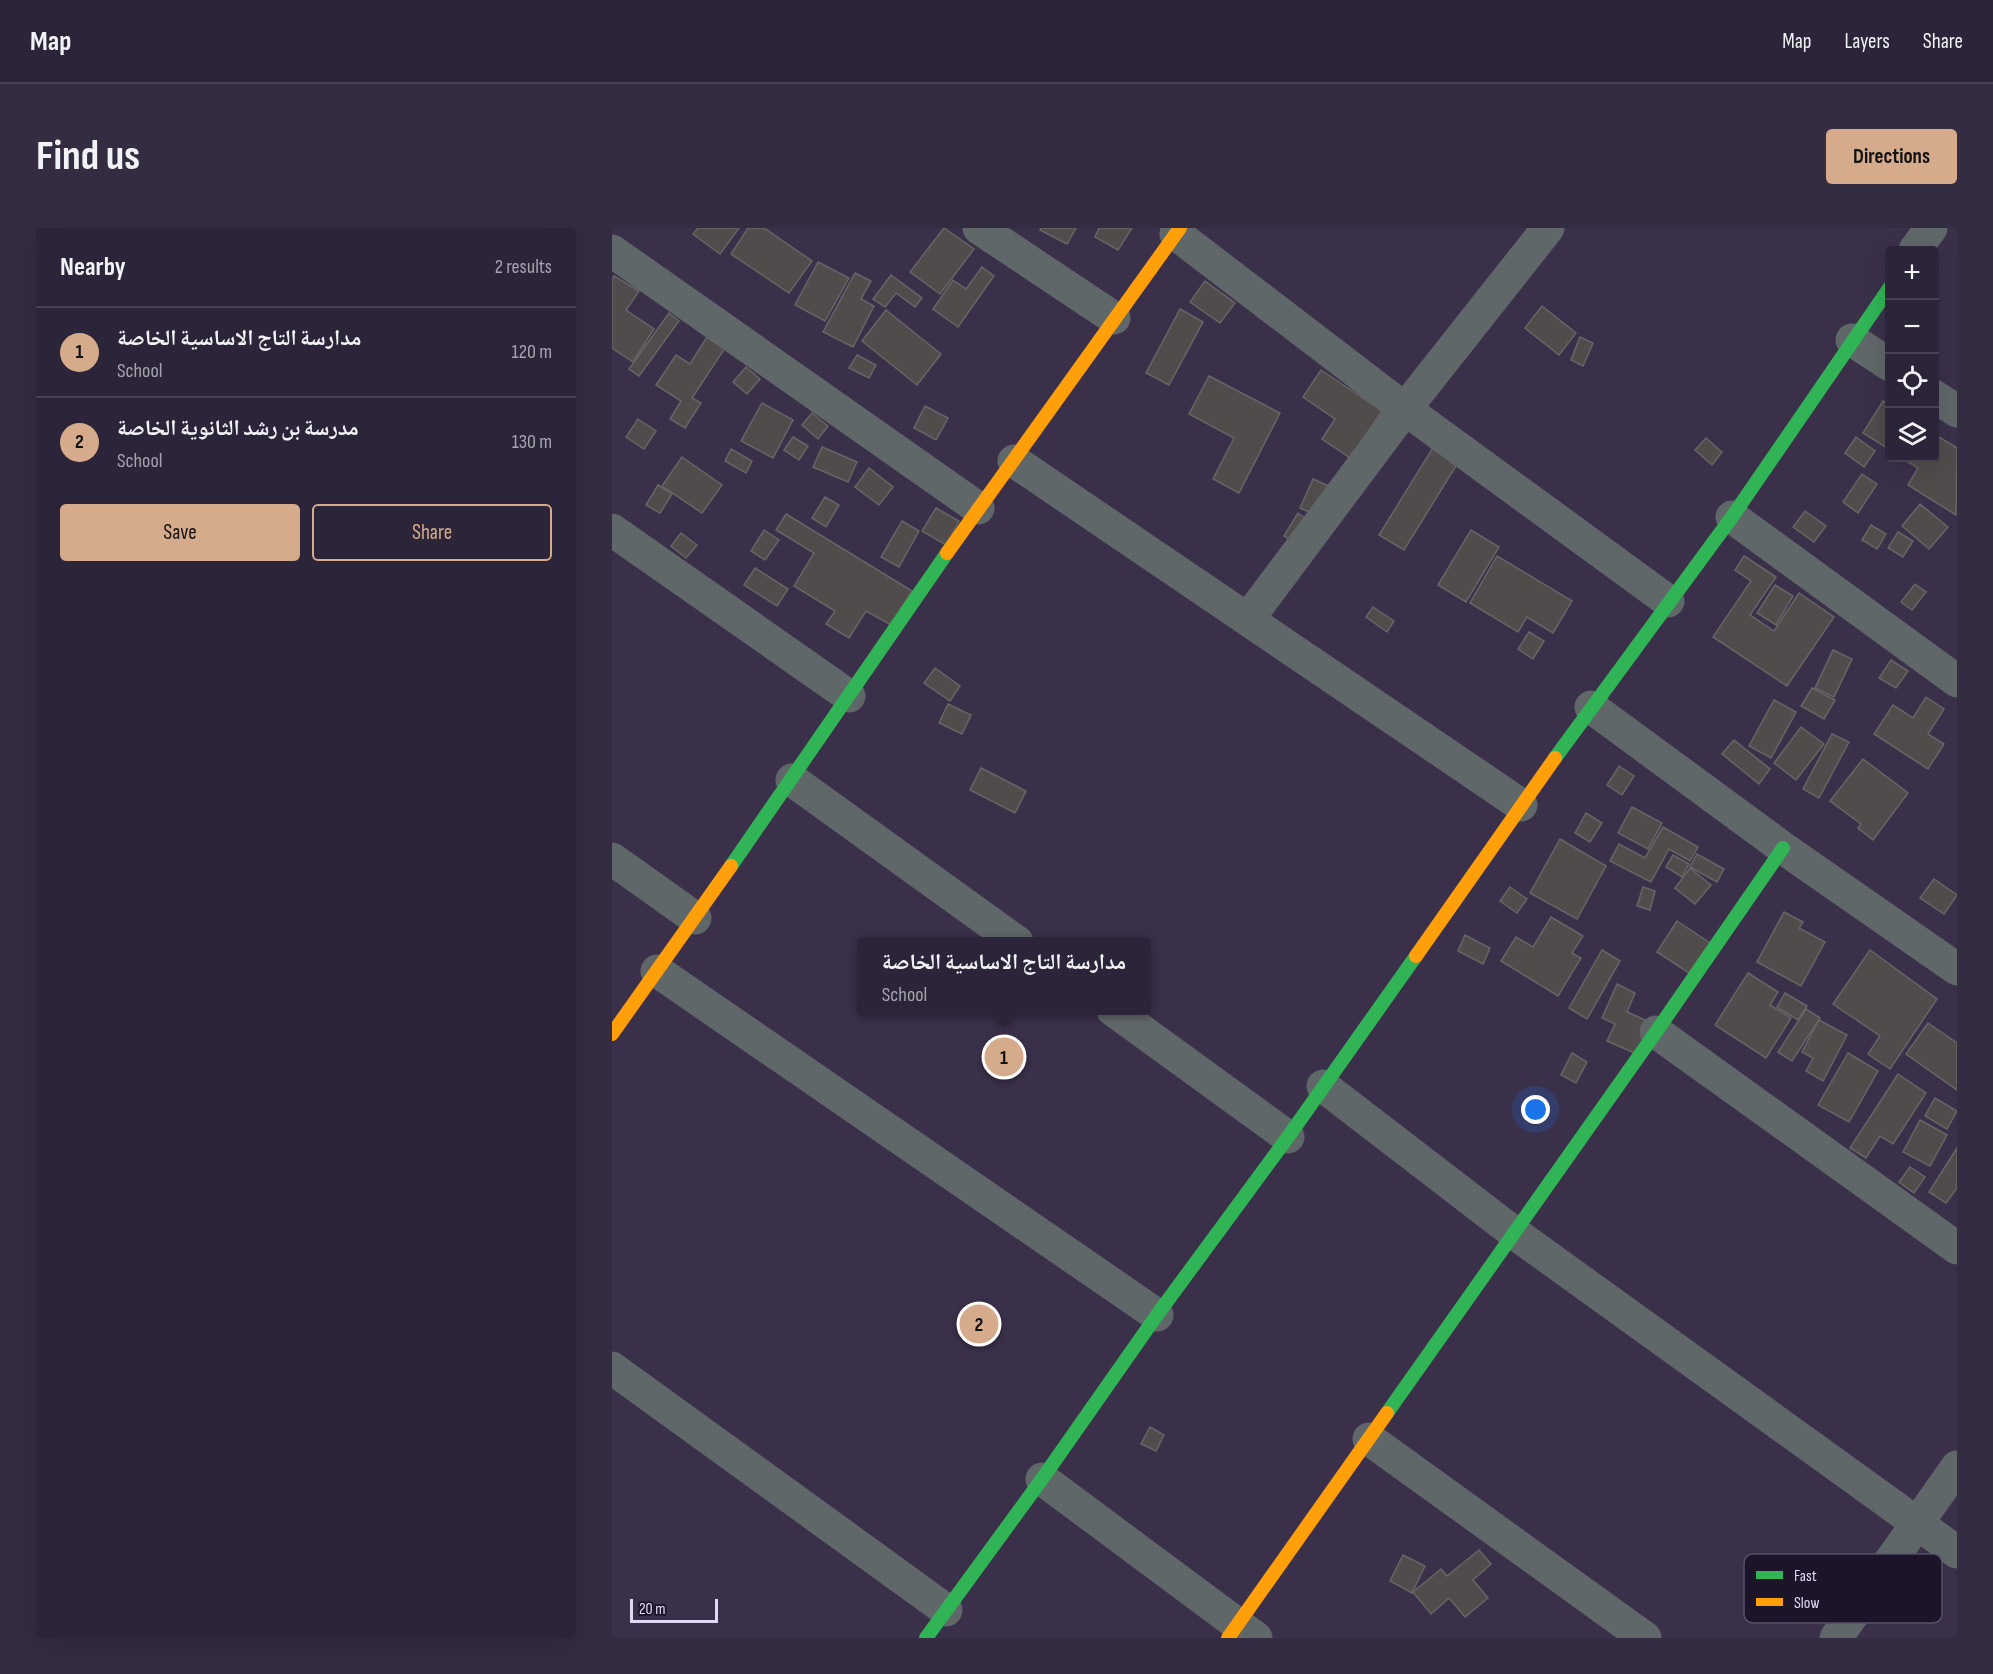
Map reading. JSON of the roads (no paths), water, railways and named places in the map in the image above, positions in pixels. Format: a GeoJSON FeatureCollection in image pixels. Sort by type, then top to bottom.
{"type":"FeatureCollection","features":[{"type":"Feature","properties":{"kind":"street"},"geometry":{"type":"LineString","coordinates":[[980,228],[1114,318]]}},
{"type":"Feature","properties":{"kind":"street"},"geometry":{"type":"LineString","coordinates":[[1248,619],[1405,409],[1548,228]]}},
{"type":"Feature","properties":{"kind":"street"},"geometry":{"type":"LineString","coordinates":[[1918,246],[1931,228]]}},
{"type":"Feature","properties":{"kind":"street"},"geometry":{"type":"LineString","coordinates":[[612,1034],[792,780],[978,508],[1178,231],[1405,409],[1668,601]]}},
{"type":"Feature","properties":{"kind":"street"},"geometry":{"type":"LineString","coordinates":[[612,251],[978,508]]}},
{"type":"Feature","properties":{"kind":"street"},"geometry":{"type":"LineString","coordinates":[[926,1638],[1042,1479],[1157,1315],[1288,1137],[1591,707],[1732,518],[1885,294]]}},
{"type":"Feature","properties":{"kind":"street"},"geometry":{"type":"LineString","coordinates":[[1852,340],[1885,362]]}},
{"type":"Feature","properties":{"kind":"street"},"geometry":{"type":"LineString","coordinates":[[1939,399],[1957,411]]}},
{"type":"Feature","properties":{"kind":"street"},"geometry":{"type":"LineString","coordinates":[[1014,461],[1521,805]]}},
{"type":"Feature","properties":{"kind":"street"},"geometry":{"type":"LineString","coordinates":[[1732,518],[1957,681]]}},
{"type":"Feature","properties":{"kind":"street"},"geometry":{"type":"LineString","coordinates":[[612,530],[849,696]]}},
{"type":"Feature","properties":{"kind":"street"},"geometry":{"type":"LineString","coordinates":[[1591,707],[1783,848],[1952,955]]}},
{"type":"Feature","properties":{"kind":"street"},"geometry":{"type":"LineString","coordinates":[[792,780],[1010,937]]}},
{"type":"Feature","properties":{"kind":"street"},"geometry":{"type":"LineString","coordinates":[[1042,1479],[1241,1634],[1369,1439],[1783,848]]}},
{"type":"Feature","properties":{"kind":"street"},"geometry":{"type":"LineString","coordinates":[[612,859],[695,918]]}},
{"type":"Feature","properties":{"kind":"street"},"geometry":{"type":"LineString","coordinates":[[657,971],[1157,1315]]}},
{"type":"Feature","properties":{"kind":"street"},"geometry":{"type":"LineString","coordinates":[[1119,1015],[1288,1137]]}},
{"type":"Feature","properties":{"kind":"street"},"geometry":{"type":"LineString","coordinates":[[1656,1032],[1957,1248]]}},
{"type":"Feature","properties":{"kind":"street"},"geometry":{"type":"LineString","coordinates":[[1323,1086],[1513,1232],[1957,1552]]}},
{"type":"Feature","properties":{"kind":"street"},"geometry":{"type":"LineString","coordinates":[[612,1368],[945,1610]]}},
{"type":"Feature","properties":{"kind":"street"},"geometry":{"type":"LineString","coordinates":[[1369,1439],[1645,1638]]}},
{"type":"Feature","properties":{"kind":"street"},"geometry":{"type":"LineString","coordinates":[[1895,1554],[1957,1467]]}},
{"type":"Feature","properties":{"kind":"street"},"geometry":{"type":"LineString","coordinates":[[1836,1638],[1847,1623]]}},
{"type":"Feature","properties":{"kind":"place","name":"مدارسة التاج الاساسية الخاصة"},"geometry":{"type":"Point","coordinates":[1004,1057]}},
{"type":"Feature","properties":{"kind":"place","name":"مدرسة بن رشد الثانوية الخاصة"},"geometry":{"type":"Point","coordinates":[979,1324]}}]}
